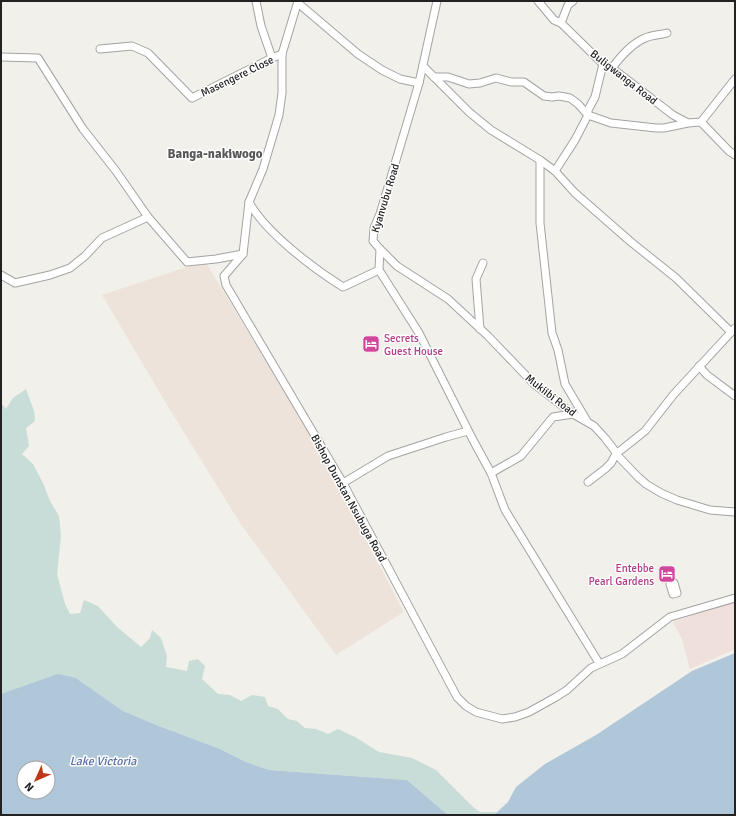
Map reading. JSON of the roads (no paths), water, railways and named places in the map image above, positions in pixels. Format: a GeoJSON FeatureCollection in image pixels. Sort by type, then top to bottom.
{"type":"FeatureCollection","features":[{"type":"Feature","properties":{"kind":"street"},"geometry":{"type":"LineString","coordinates":[[256,1],[261,26],[272,58]]}},
{"type":"Feature","properties":{"kind":"street","name":"Kyanvubu Road"},"geometry":{"type":"LineString","coordinates":[[379,270],[380,249],[373,241],[374,228],[380,214],[419,83],[437,1]]}},
{"type":"Feature","properties":{"kind":"street","name":"Buligwanga Road"},"geometry":{"type":"LineString","coordinates":[[538,1],[554,20],[561,23],[603,64],[612,68],[672,115],[688,123]]}},
{"type":"Feature","properties":{"kind":"street"},"geometry":{"type":"LineString","coordinates":[[561,23],[568,5],[573,1]]}},
{"type":"Feature","properties":{"kind":"street"},"geometry":{"type":"LineString","coordinates":[[1,57],[38,58],[83,130],[116,170],[148,217],[187,262],[244,254],[249,202],[263,168],[279,115],[282,93],[282,54],[298,2],[358,54],[382,70],[400,79],[419,83]]}},
{"type":"Feature","properties":{"kind":"street"},"geometry":{"type":"LineString","coordinates":[[612,68],[623,54],[636,43],[645,38],[667,33]]}},
{"type":"Feature","properties":{"kind":"street","name":"Masengere Close"},"geometry":{"type":"LineString","coordinates":[[100,49],[132,46],[148,53],[192,98],[282,54]]}},
{"type":"Feature","properties":{"kind":"street"},"geometry":{"type":"LineString","coordinates":[[555,171],[576,140],[588,115],[588,110],[596,97],[603,64]]}},
{"type":"Feature","properties":{"kind":"street"},"geometry":{"type":"LineString","coordinates":[[423,66],[469,112],[491,130],[555,171],[575,193],[630,242],[676,278],[733,330],[674,394],[646,431],[616,454],[608,466],[588,482]]}},
{"type":"Feature","properties":{"kind":"street"},"geometry":{"type":"LineString","coordinates":[[434,77],[448,77],[469,84],[496,78],[511,82],[524,82],[544,96],[570,98],[588,115],[611,123],[656,128],[701,122],[735,79]]}},
{"type":"Feature","properties":{"kind":"street"},"geometry":{"type":"LineString","coordinates":[[701,122],[729,151],[735,155]]}},
{"type":"Feature","properties":{"kind":"street"},"geometry":{"type":"LineString","coordinates":[[540,160],[540,223],[552,333],[558,350],[565,384],[588,422]]}},
{"type":"Feature","properties":{"kind":"street"},"geometry":{"type":"LineString","coordinates":[[249,202],[255,213],[271,230],[330,279],[343,287],[379,270],[419,333],[468,431],[491,473],[505,510],[599,663]]}},
{"type":"Feature","properties":{"kind":"street"},"geometry":{"type":"LineString","coordinates":[[1,274],[15,283],[50,275],[70,268],[102,238],[148,217]]}},
{"type":"Feature","properties":{"kind":"street","name":"Mukiibi Road"},"geometry":{"type":"LineString","coordinates":[[380,249],[397,266],[448,299],[534,384],[573,414],[594,426],[605,438],[616,454],[646,484],[661,494],[677,500],[710,510],[735,512]]}},
{"type":"Feature","properties":{"kind":"street","name":"Bishop Dunstan Nsubuga Road"},"geometry":{"type":"LineString","coordinates":[[244,254],[224,276],[226,285],[343,483],[447,680],[457,697],[466,706],[476,712],[502,719],[515,717],[529,712],[556,697],[599,663],[622,654],[670,617],[735,598]]}},
{"type":"Feature","properties":{"kind":"street"},"geometry":{"type":"LineString","coordinates":[[480,329],[476,279],[483,264]]}},
{"type":"Feature","properties":{"kind":"street"},"geometry":{"type":"LineString","coordinates":[[699,366],[707,375],[735,396]]}},
{"type":"Feature","properties":{"kind":"street"},"geometry":{"type":"LineString","coordinates":[[491,473],[520,456],[552,417],[573,414]]}},
{"type":"Feature","properties":{"kind":"street"},"geometry":{"type":"LineString","coordinates":[[343,483],[388,456],[468,431]]}},
{"type":"Feature","properties":{"kind":"water"},"geometry":{"type":"Polygon","coordinates":[[[735,653],[735,815],[494,815],[508,802],[516,787],[545,764],[596,735],[692,671],[735,653]]]}},
{"type":"Feature","properties":{"kind":"water","name":"Lake Victoria"},"geometry":{"type":"Polygon","coordinates":[[[58,674],[76,678],[123,711],[220,749],[246,762],[269,770],[407,780],[448,815],[1,815],[1,694],[58,674]]]}},
{"type":"Feature","properties":{"kind":"place","name":"Secrets Guest House"},"geometry":{"type":"Point","coordinates":[371,344]}},
{"type":"Feature","properties":{"kind":"place","name":"Entebbe Pearl Gardens"},"geometry":{"type":"Point","coordinates":[667,574]}},
{"type":"Feature","properties":{"kind":"district","name":"Banga-nakiwogo"},"geometry":{"type":"Point","coordinates":[215,153]}}]}
